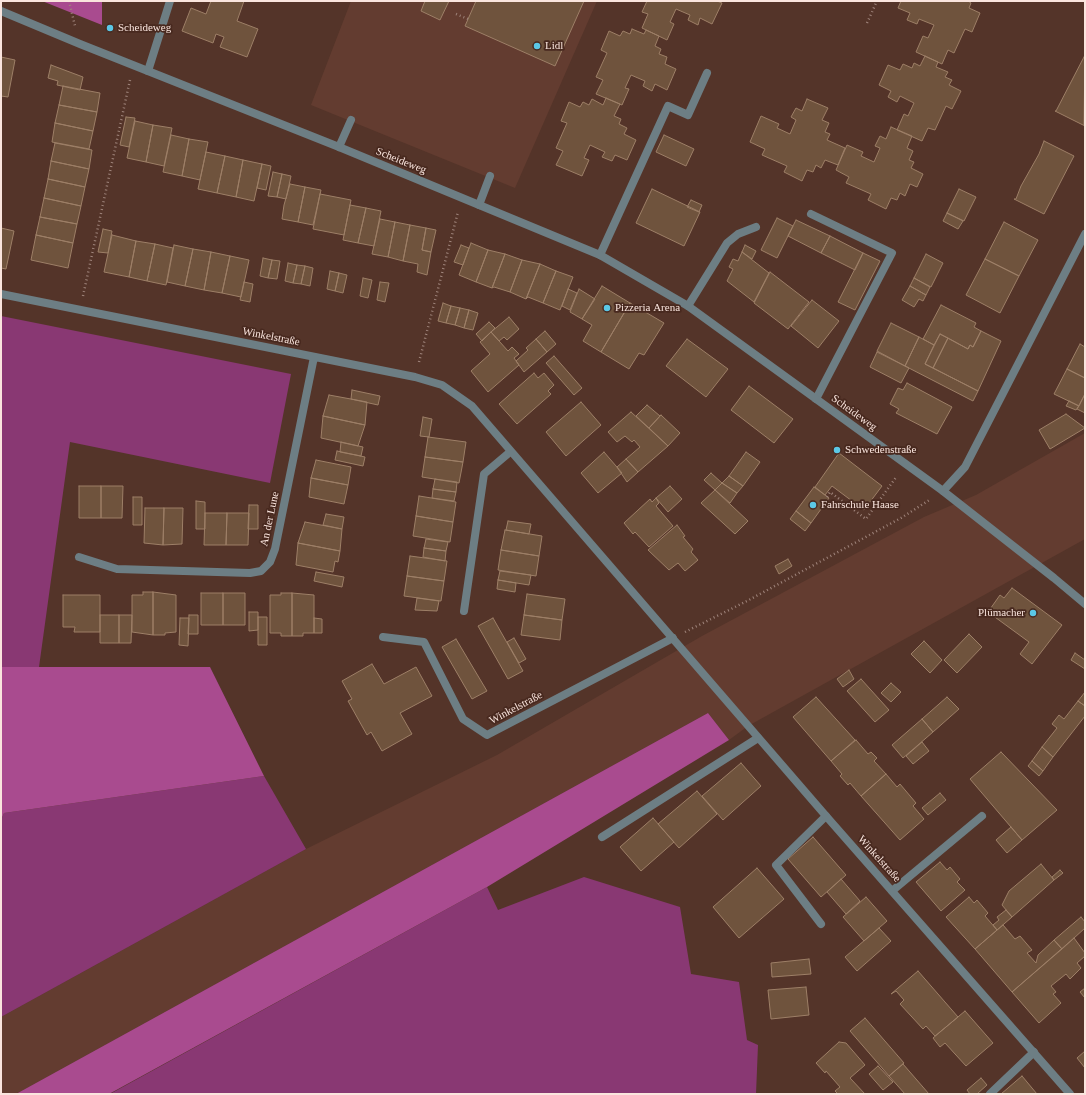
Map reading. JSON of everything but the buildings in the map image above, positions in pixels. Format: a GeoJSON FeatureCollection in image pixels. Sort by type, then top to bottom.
{"type":"FeatureCollection","features":[{"type":"Feature","properties":{"kind":"street"},"geometry":{"type":"LineString","coordinates":[[148,71],[170,1]]}},
{"type":"Feature","properties":{"kind":"street","name":"Scheideweg"},"geometry":{"type":"LineString","coordinates":[[1,11],[133,66],[339,147],[600,255],[688,306],[943,492],[1037,564],[1085,604]]}},
{"type":"Feature","properties":{"kind":"street"},"geometry":{"type":"LineString","coordinates":[[600,255],[668,106],[688,115],[708,73]]}},
{"type":"Feature","properties":{"kind":"street"},"geometry":{"type":"LineString","coordinates":[[339,147],[351,120]]}},
{"type":"Feature","properties":{"kind":"street"},"geometry":{"type":"LineString","coordinates":[[479,205],[490,176]]}},
{"type":"Feature","properties":{"kind":"street"},"geometry":{"type":"LineString","coordinates":[[811,214],[892,253],[816,399]]}},
{"type":"Feature","properties":{"kind":"street"},"geometry":{"type":"LineString","coordinates":[[688,306],[727,243],[738,234],[756,227]]}},
{"type":"Feature","properties":{"kind":"street"},"geometry":{"type":"LineString","coordinates":[[943,492],[965,467],[1085,234]]}},
{"type":"Feature","properties":{"kind":"street","name":"Winkelstraße"},"geometry":{"type":"LineString","coordinates":[[1,294],[415,376],[442,385],[472,406],[510,452],[681,647],[758,738],[1070,1094]]}},
{"type":"Feature","properties":{"kind":"street","name":"An der Lune"},"geometry":{"type":"LineString","coordinates":[[79,557],[117,569],[250,573],[261,570],[270,562],[275,549],[314,357]]}},
{"type":"Feature","properties":{"kind":"street"},"geometry":{"type":"LineString","coordinates":[[464,610],[484,474],[510,452]]}},
{"type":"Feature","properties":{"kind":"street","name":"Winkelstraße"},"geometry":{"type":"LineString","coordinates":[[383,637],[424,642],[463,719],[487,736],[673,638]]}},
{"type":"Feature","properties":{"kind":"street"},"geometry":{"type":"LineString","coordinates":[[602,837],[758,738]]}},
{"type":"Feature","properties":{"kind":"street"},"geometry":{"type":"LineString","coordinates":[[821,924],[776,865],[826,816]]}},
{"type":"Feature","properties":{"kind":"street"},"geometry":{"type":"LineString","coordinates":[[892,891],[982,816]]}},
{"type":"Feature","properties":{"kind":"street"},"geometry":{"type":"LineString","coordinates":[[990,1094],[1034,1052]]}},
{"type":"Feature","properties":{"kind":"path"},"geometry":{"type":"LineString","coordinates":[[69,1],[80,44]]}},
{"type":"Feature","properties":{"kind":"path"},"geometry":{"type":"LineString","coordinates":[[867,23],[877,1]]}},
{"type":"Feature","properties":{"kind":"path"},"geometry":{"type":"LineString","coordinates":[[456,14],[468,19]]}},
{"type":"Feature","properties":{"kind":"path"},"geometry":{"type":"LineString","coordinates":[[80,310],[133,66]]}},
{"type":"Feature","properties":{"kind":"path"},"geometry":{"type":"LineString","coordinates":[[415,376],[462,198]]}},
{"type":"Feature","properties":{"kind":"path"},"geometry":{"type":"LineString","coordinates":[[827,497],[830,492],[866,519],[905,464]]}},
{"type":"Feature","properties":{"kind":"path"},"geometry":{"type":"LineString","coordinates":[[673,638],[754,597],[901,518],[943,492]]}},
{"type":"Feature","properties":{"kind":"shaded area"},"geometry":{"type":"Polygon","coordinates":[[[42,1],[102,1],[102,25],[42,1]]]}},
{"type":"Feature","properties":{"kind":"shaded area"},"geometry":{"type":"Polygon","coordinates":[[[351,1],[597,1],[515,188],[311,105],[351,1]]]}},
{"type":"Feature","properties":{"kind":"shaded area"},"geometry":{"type":"Polygon","coordinates":[[[1,316],[291,374],[270,483],[70,442],[39,667],[1,667],[1,316]]]}},
{"type":"Feature","properties":{"kind":"shaded area"},"geometry":{"type":"Polygon","coordinates":[[[1085,433],[1085,539],[748,726],[729,740],[708,713],[16,1094],[1,1094],[1,1017],[306,849],[497,755],[702,636],[924,517],[976,495],[1085,433]]]}},
{"type":"Feature","properties":{"kind":"shaded area"},"geometry":{"type":"Polygon","coordinates":[[[1,667],[210,667],[264,776],[4,813],[1,820],[1,667]]]}},
{"type":"Feature","properties":{"kind":"shaded area"},"geometry":{"type":"Polygon","coordinates":[[[708,713],[729,740],[487,887],[109,1094],[16,1094],[708,713]]]}},
{"type":"Feature","properties":{"kind":"shaded area"},"geometry":{"type":"Polygon","coordinates":[[[264,776],[306,849],[1,1017],[1,820],[4,813],[264,776]]]}},
{"type":"Feature","properties":{"kind":"shaded area"},"geometry":{"type":"Polygon","coordinates":[[[584,877],[680,907],[691,974],[739,982],[747,1040],[758,1045],[756,1094],[110,1094],[487,887],[498,910],[584,877]]]}},
{"type":"Feature","properties":{"kind":"place","name":"Scheideweg"},"geometry":{"type":"Point","coordinates":[110,28]}},
{"type":"Feature","properties":{"kind":"place","name":"Lidl"},"geometry":{"type":"Point","coordinates":[537,46]}},
{"type":"Feature","properties":{"kind":"place","name":"Pizzeria Arena"},"geometry":{"type":"Point","coordinates":[607,308]}},
{"type":"Feature","properties":{"kind":"place","name":"Schwedenstraße"},"geometry":{"type":"Point","coordinates":[837,450]}},
{"type":"Feature","properties":{"kind":"place","name":"Fahrschule Haase"},"geometry":{"type":"Point","coordinates":[813,505]}},
{"type":"Feature","properties":{"kind":"place","name":"Plümacher"},"geometry":{"type":"Point","coordinates":[1033,613]}}]}
